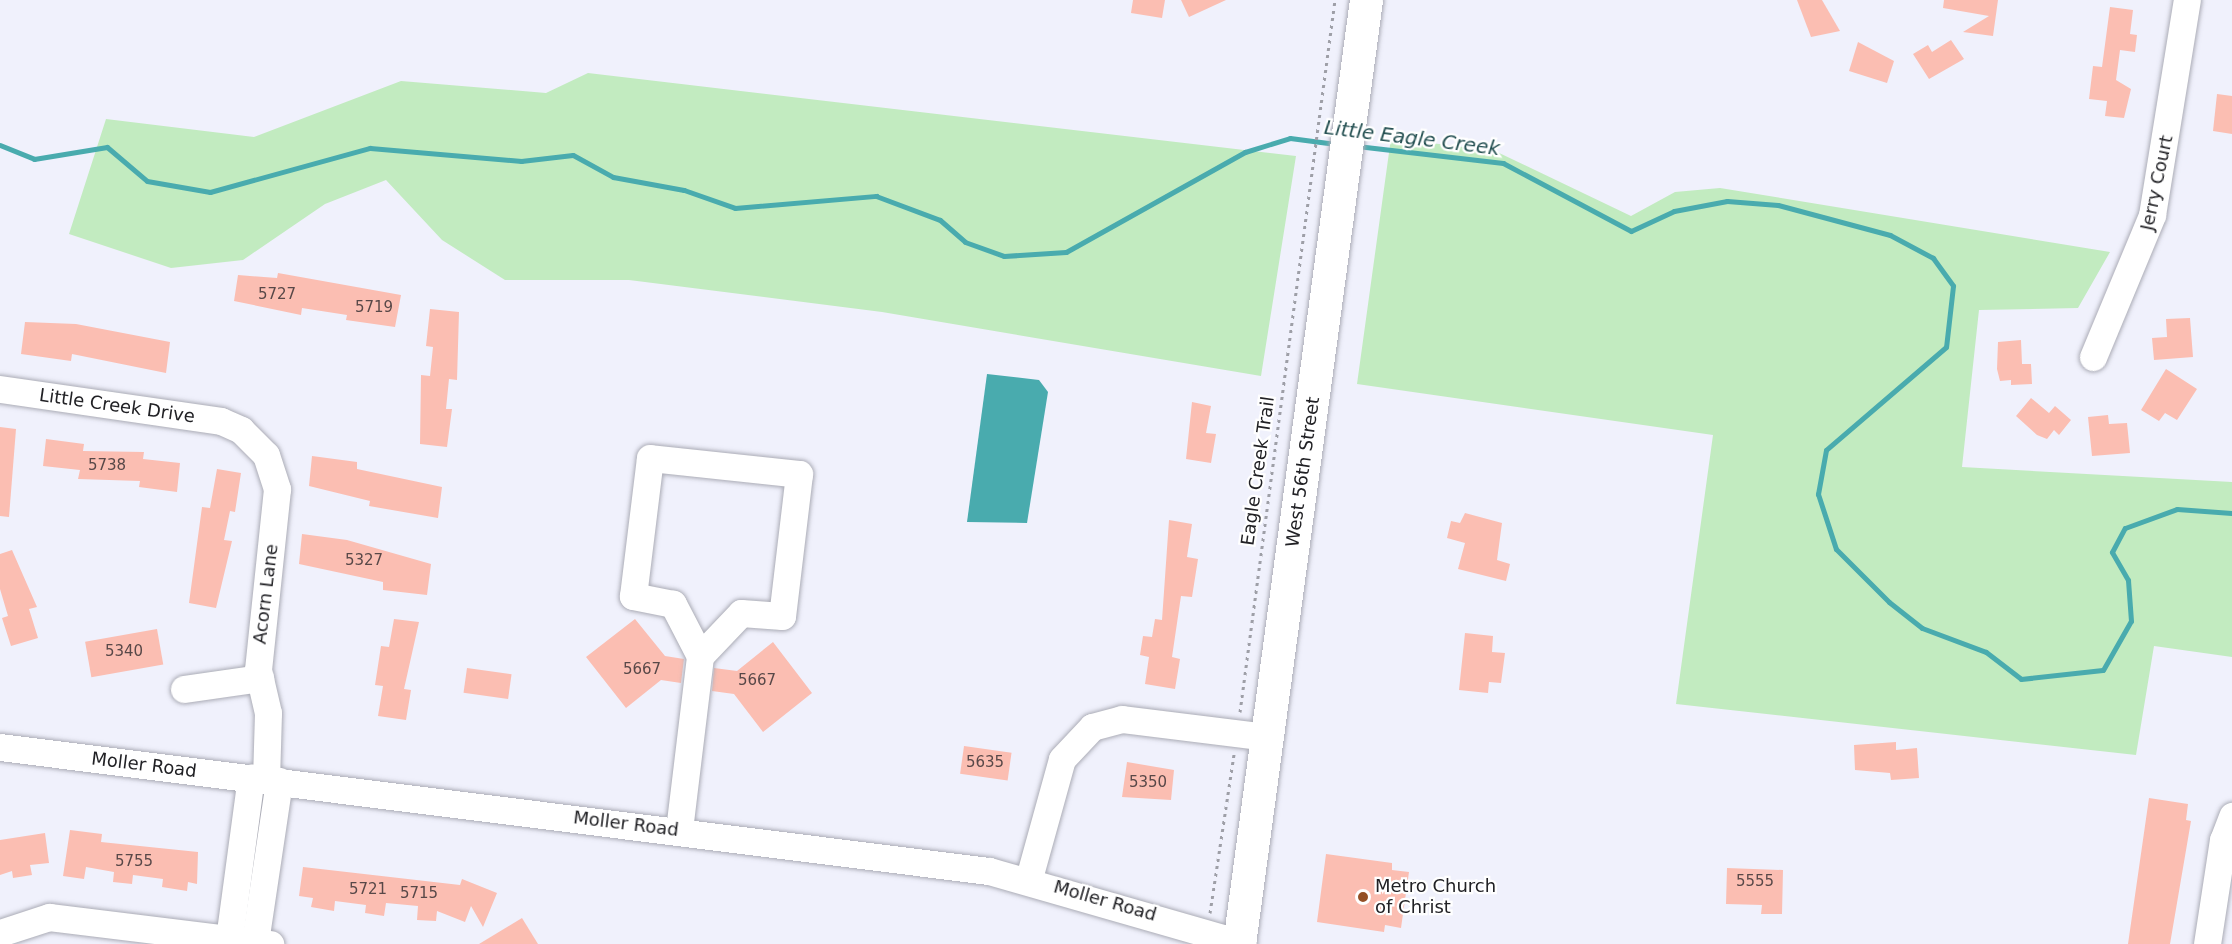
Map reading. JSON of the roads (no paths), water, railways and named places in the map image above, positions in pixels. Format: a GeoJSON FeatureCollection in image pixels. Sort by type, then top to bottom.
{"type":"FeatureCollection","features":[{"type":"Feature","properties":{"kind":"main road","name":"West 56th Street"},"geometry":{"type":"LineString","coordinates":[[1241,944],[1252,736],[1324,191],[1337,97],[1366,0]]}},
{"type":"Feature","properties":{"kind":"street","name":"Jerry Court"},"geometry":{"type":"LineString","coordinates":[[2093,357],[2152,215],[2187,0]]}},
{"type":"Feature","properties":{"kind":"street","name":"Little Creek Drive"},"geometry":{"type":"LineString","coordinates":[[0,389],[233,425]]}},
{"type":"Feature","properties":{"kind":"street","name":"Acorn Lane"},"geometry":{"type":"LineString","coordinates":[[233,425],[266,455],[277,489],[260,678],[269,732],[248,942]]}},
{"type":"Feature","properties":{"kind":"street"},"geometry":{"type":"LineString","coordinates":[[679,830],[700,656],[673,604],[633,596],[650,458],[799,474],[782,616],[741,613],[700,656]]}},
{"type":"Feature","properties":{"kind":"street"},"geometry":{"type":"LineString","coordinates":[[184,689],[260,678]]}},
{"type":"Feature","properties":{"kind":"street"},"geometry":{"type":"LineString","coordinates":[[1029,878],[1062,759],[1092,727],[1122,719],[1252,736]]}},
{"type":"Feature","properties":{"kind":"street","name":"Moller Road"},"geometry":{"type":"LineString","coordinates":[[0,747],[679,830],[1029,878],[1241,944]]}},
{"type":"Feature","properties":{"kind":"street"},"geometry":{"type":"LineString","coordinates":[[2208,933],[2232,816]]}},
{"type":"Feature","properties":{"kind":"street"},"geometry":{"type":"LineString","coordinates":[[0,933],[49,917],[248,942]]}},
{"type":"Feature","properties":{"kind":"water"},"geometry":{"type":"Polygon","coordinates":[[[987,374],[1039,380],[1048,392],[1027,523],[967,522],[987,374]]]}},
{"type":"Feature","properties":{"kind":"waterway","name":"Little Eagle Creek"},"geometry":{"type":"LineString","coordinates":[[0,145],[34,159],[107,147],[147,181],[210,192],[370,148],[521,161],[573,155],[613,177],[684,190],[735,208],[876,196],[940,220],[965,242],[1004,256],[1066,252],[1245,152],[1290,138],[1336,144]]}},
{"type":"Feature","properties":{"kind":"waterway","name":"Little Eagle Creek"},"geometry":{"type":"LineString","coordinates":[[1357,146],[1503,163],[1631,231],[1674,211],[1727,201],[1778,205],[1890,235],[1933,258],[1953,286],[1946,347],[1826,450],[1818,494],[1836,549],[1889,602],[1922,628],[1986,652],[2021,679],[2103,670],[2131,621],[2128,580],[2112,552],[2125,528],[2177,509],[2232,513]]}},
{"type":"Feature","properties":{"kind":"place","name":"Metro Church of Christ"},"geometry":{"type":"Point","coordinates":[1363,897]}}]}
